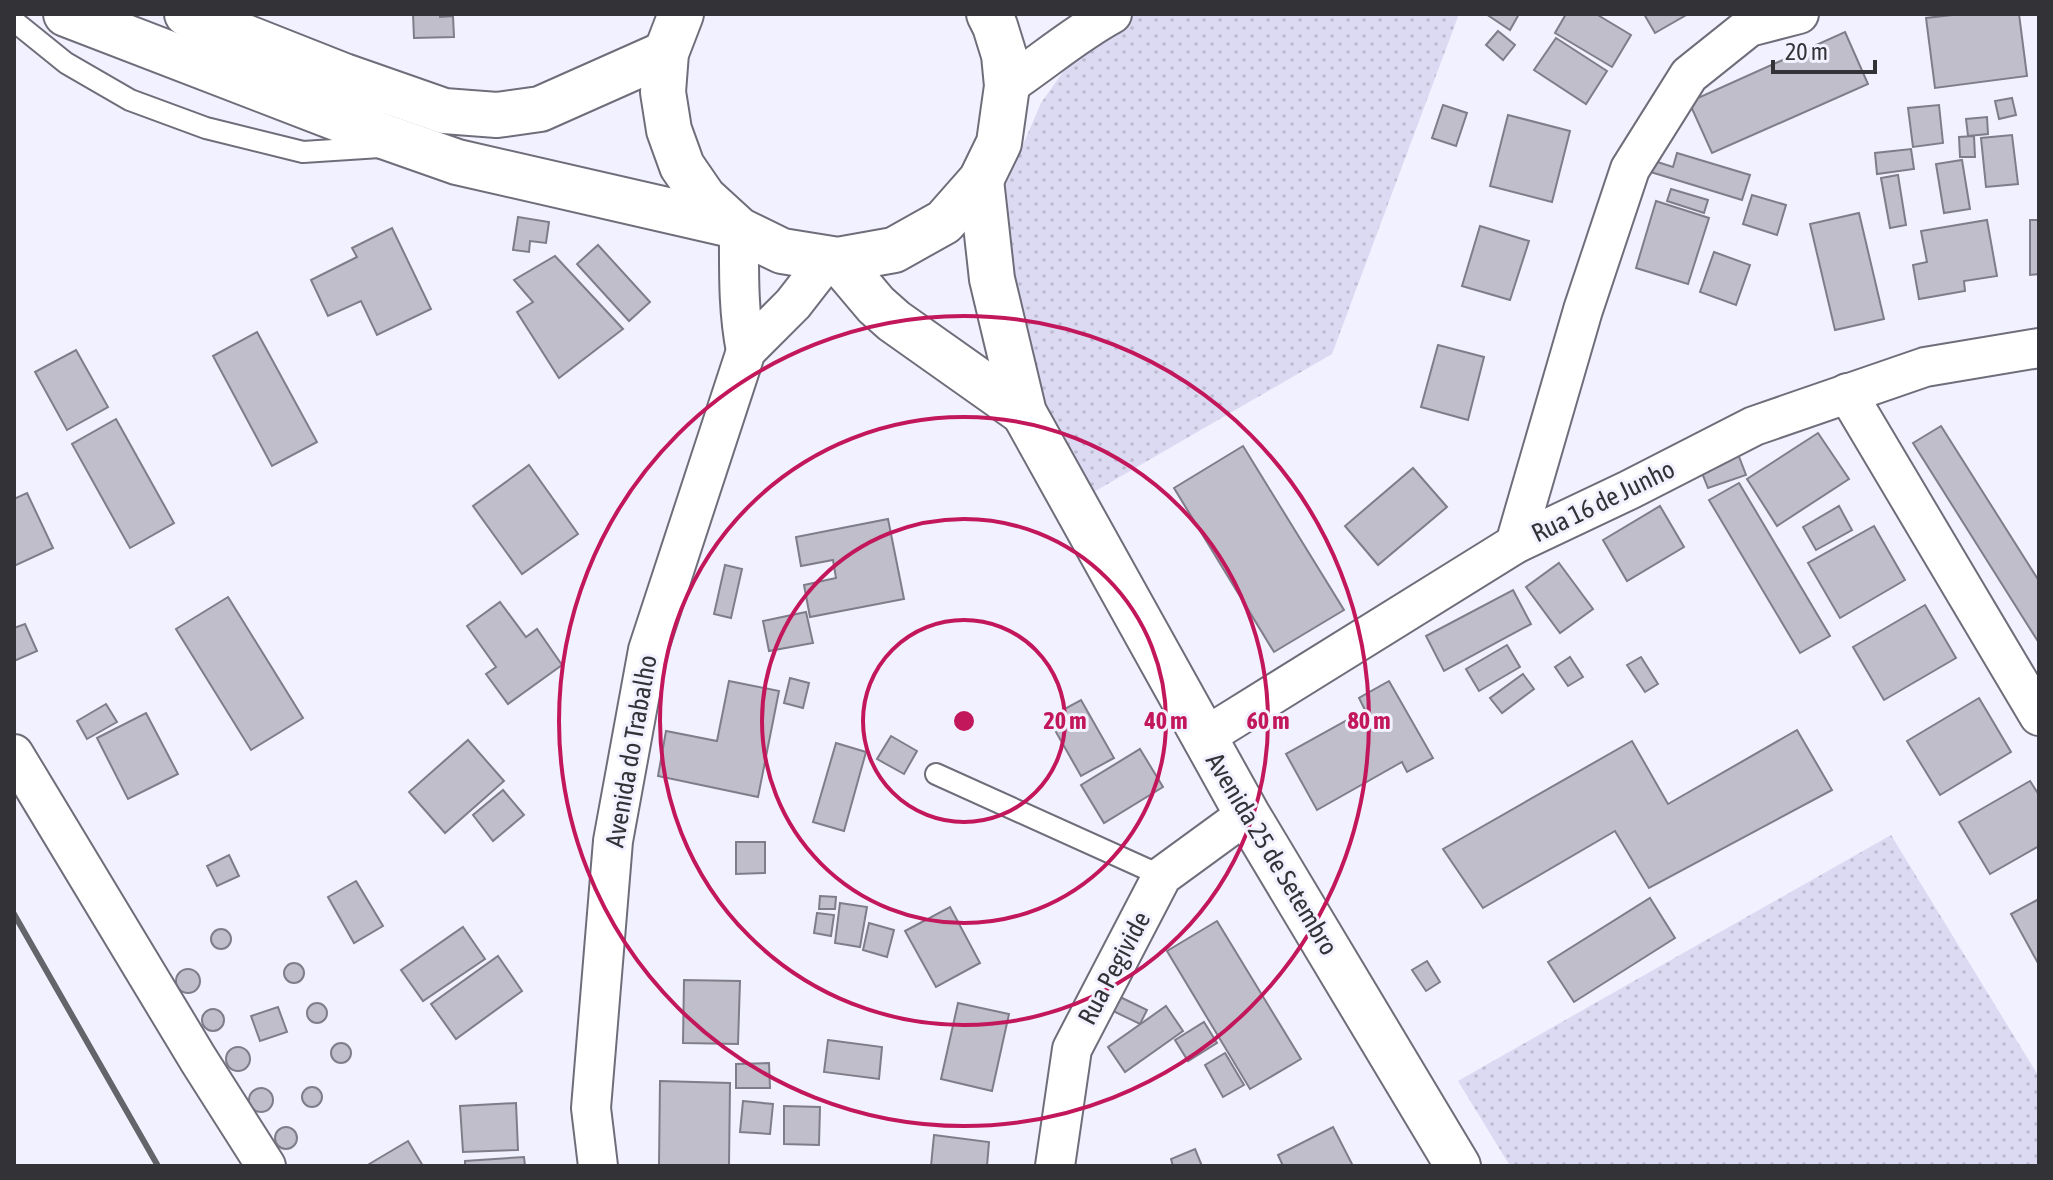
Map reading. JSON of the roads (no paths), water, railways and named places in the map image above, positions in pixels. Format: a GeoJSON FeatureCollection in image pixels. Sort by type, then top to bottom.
{"type":"FeatureCollection","features":[{"type":"Feature","properties":{"kind":"street"},"geometry":{"type":"LineString","coordinates":[[66,14],[457,162],[736,228],[782,251],[833,260],[894,250],[944,222],[981,180],[999,143],[1007,86],[1004,55],[989,14]]}},
{"type":"Feature","properties":{"kind":"street"},"geometry":{"type":"LineString","coordinates":[[187,14],[344,76],[444,111],[497,115],[540,109],[674,34]]}},
{"type":"Feature","properties":{"kind":"street"},"geometry":{"type":"LineString","coordinates":[[1007,86],[1077,35],[1112,14]]}},
{"type":"Feature","properties":{"kind":"street"},"geometry":{"type":"LineString","coordinates":[[1515,544],[1583,310],[1630,169],[1689,75],[1749,27],[1799,14]]}},
{"type":"Feature","properties":{"kind":"street"},"geometry":{"type":"LineString","coordinates":[[674,34],[663,92],[669,130],[682,166],[704,198],[736,228]]}},
{"type":"Feature","properties":{"kind":"street","name":"Avenida 25 de Setembro"},"geometry":{"type":"LineString","coordinates":[[981,180],[992,279],[1024,413],[1203,738],[1458,1166]]}},
{"type":"Feature","properties":{"kind":"street","name":"Avenida do Trabalho"},"geometry":{"type":"LineString","coordinates":[[736,228],[740,322],[746,351]]}},
{"type":"Feature","properties":{"kind":"street","name":"Avenida do Trabalho"},"geometry":{"type":"LineString","coordinates":[[598,1166],[591,1108],[613,841],[648,650],[746,351],[833,260]]}},
{"type":"Feature","properties":{"kind":"street","name":"Avenida 25 de Setembro"},"geometry":{"type":"LineString","coordinates":[[833,260],[894,321],[1024,413]]}},
{"type":"Feature","properties":{"kind":"street","name":"Rua 16 de Junho"},"geometry":{"type":"LineString","coordinates":[[1203,738],[1515,544],[1754,426],[1925,367],[2039,348]]}},
{"type":"Feature","properties":{"kind":"street"},"geometry":{"type":"LineString","coordinates":[[1847,393],[2039,716]]}},
{"type":"Feature","properties":{"kind":"street"},"geometry":{"type":"LineString","coordinates":[[14,754],[266,1166]]}},
{"type":"Feature","properties":{"kind":"street","name":"Rua Pegivide"},"geometry":{"type":"LineString","coordinates":[[1055,1166],[1072,1049],[1162,876],[1247,814]]}},
{"type":"Feature","properties":{"kind":"lane"},"geometry":{"type":"LineString","coordinates":[[14,21],[66,63],[130,100],[206,128],[303,152],[412,145]]}},
{"type":"Feature","properties":{"kind":"lane"},"geometry":{"type":"LineString","coordinates":[[936,774],[1162,876]]}},
{"type":"Feature","properties":{"kind":"railway"},"geometry":{"type":"LineString","coordinates":[[14,914],[158,1166]]}}]}
